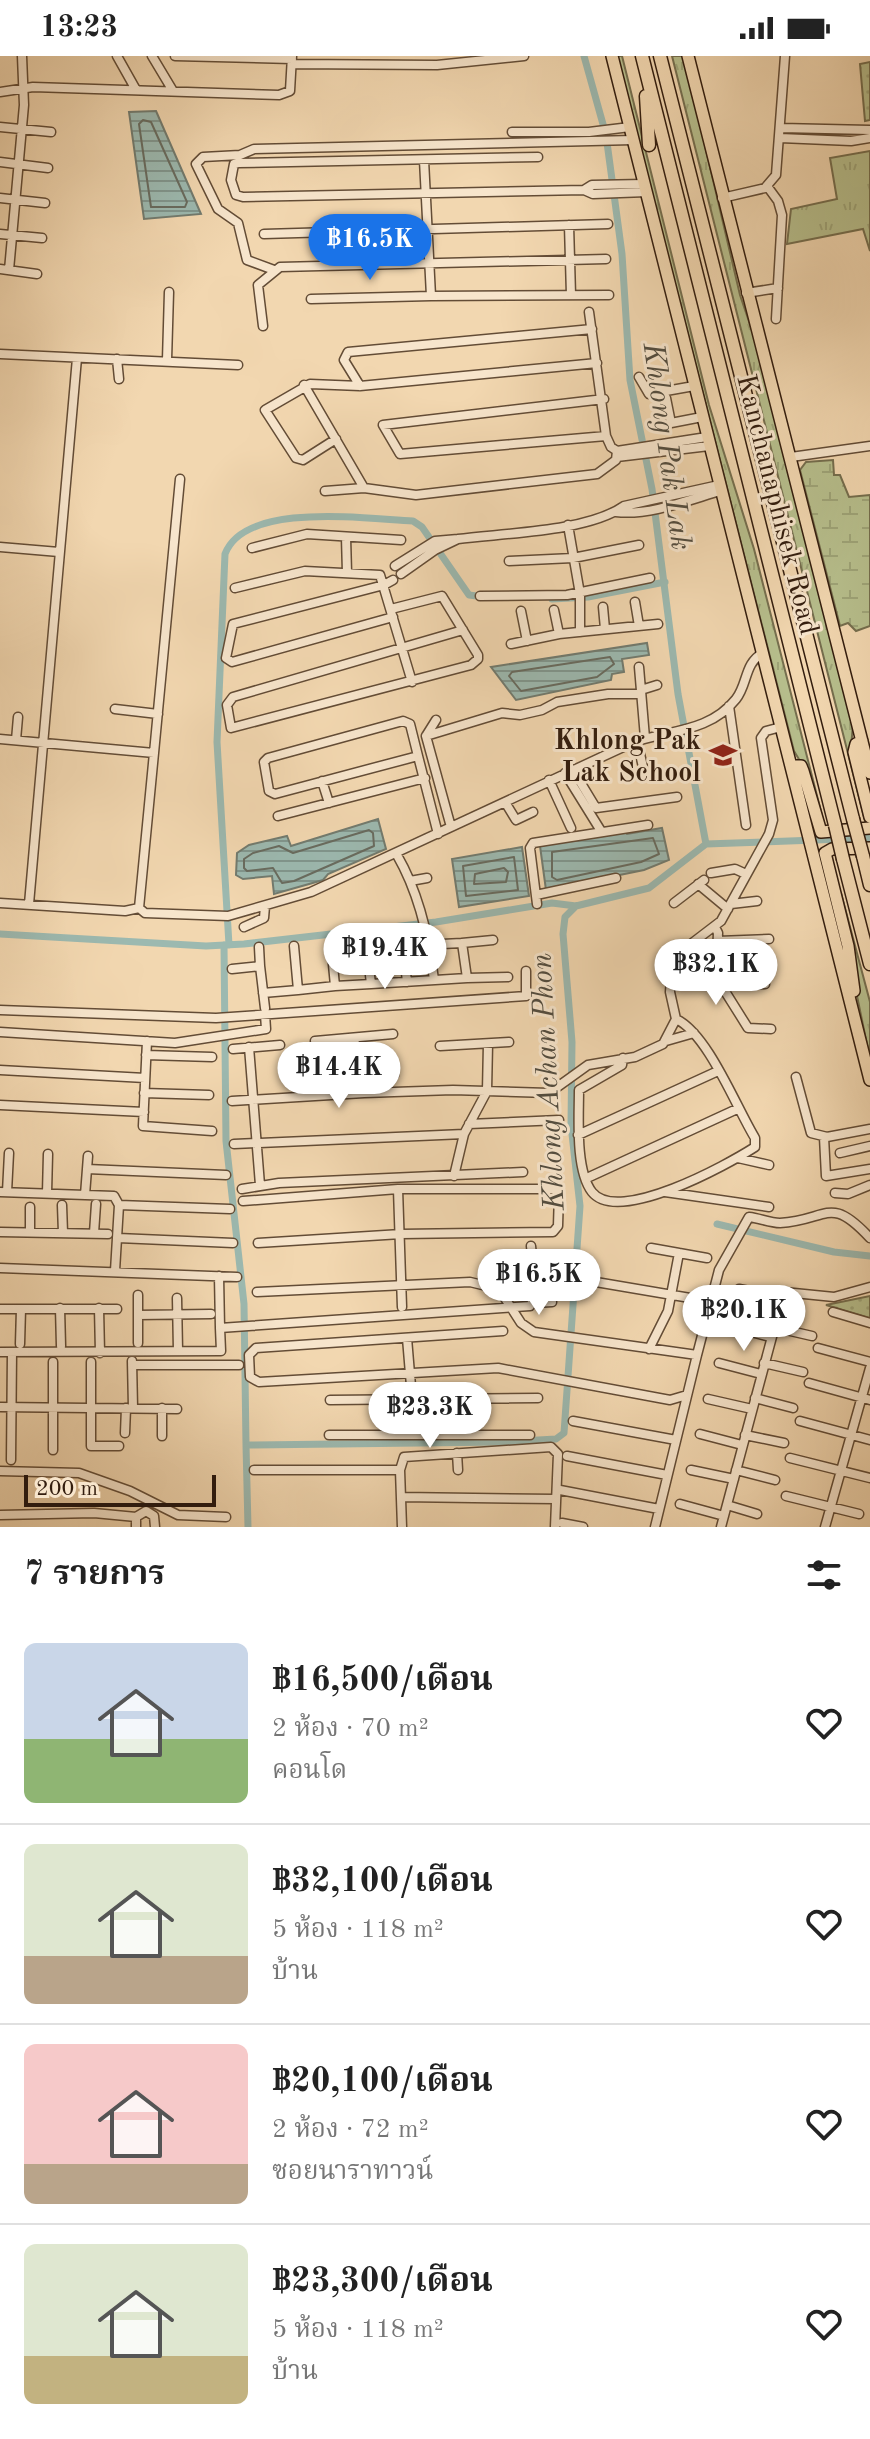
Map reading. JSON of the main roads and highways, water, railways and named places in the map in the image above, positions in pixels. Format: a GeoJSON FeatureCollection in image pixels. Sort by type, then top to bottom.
{"type":"FeatureCollection","features":[{"type":"Feature","properties":{"kind":"highway","name":"Kanchanaphisek Road"},"geometry":{"type":"LineString","coordinates":[[660,56],[853,819],[866,852],[870,885]]}},
{"type":"Feature","properties":{"kind":"highway","name":"Kanchanaphisek Road"},"geometry":{"type":"LineString","coordinates":[[642,57],[870,964]]}},
{"type":"Feature","properties":{"kind":"highway"},"geometry":{"type":"LineString","coordinates":[[642,57],[649,145]]}},
{"type":"Feature","properties":{"kind":"main road"},"geometry":{"type":"LineString","coordinates":[[612,56],[870,1080]]}},
{"type":"Feature","properties":{"kind":"main road"},"geometry":{"type":"LineString","coordinates":[[688,56],[869,766]]}},
{"type":"Feature","properties":{"kind":"main road"},"geometry":{"type":"LineString","coordinates":[[862,741],[856,744],[854,752],[870,817]]}},
{"type":"Feature","properties":{"kind":"main road"},"geometry":{"type":"LineString","coordinates":[[791,766],[801,766],[821,832],[870,828]]}},
{"type":"Feature","properties":{"kind":"main road"},"geometry":{"type":"LineString","coordinates":[[859,1033],[848,946],[825,853],[832,849],[866,852]]}},
{"type":"Feature","properties":{"kind":"water"},"geometry":{"type":"Polygon","coordinates":[[[156,111],[201,214],[144,219],[129,112],[156,111]]]}},
{"type":"Feature","properties":{"kind":"water"},"geometry":{"type":"Polygon","coordinates":[[[647,643],[649,655],[622,659],[624,672],[612,674],[611,680],[516,700],[491,667],[647,643]]]}},
{"type":"Feature","properties":{"kind":"water"},"geometry":{"type":"Polygon","coordinates":[[[378,819],[386,849],[328,874],[323,880],[274,894],[272,876],[243,879],[236,875],[237,853],[249,845],[287,836],[291,846],[378,819]]]}},
{"type":"Feature","properties":{"kind":"water"},"geometry":{"type":"Polygon","coordinates":[[[662,828],[669,860],[644,870],[546,890],[540,846],[624,831],[627,834],[662,828]]]}},
{"type":"Feature","properties":{"kind":"water"},"geometry":{"type":"Polygon","coordinates":[[[522,847],[529,896],[459,907],[452,859],[522,847]]]}},
{"type":"Feature","properties":{"kind":"waterway","name":"Khlong Pak Lak"},"geometry":{"type":"LineString","coordinates":[[584,56],[606,135],[622,254],[630,380],[652,489],[678,694],[706,844]]}},
{"type":"Feature","properties":{"kind":"waterway"},"geometry":{"type":"LineString","coordinates":[[229,945],[217,742],[225,554],[237,537],[256,526],[309,517],[413,521],[422,527],[469,595],[484,597]]}},
{"type":"Feature","properties":{"kind":"waterway"},"geometry":{"type":"LineString","coordinates":[[552,599],[588,597],[665,582]]}},
{"type":"Feature","properties":{"kind":"waterway"},"geometry":{"type":"LineString","coordinates":[[0,934],[206,946],[244,944],[436,922],[552,903],[576,906],[649,888],[706,844],[870,838]]}},
{"type":"Feature","properties":{"kind":"waterway","name":"Khlong Achan Phon"},"geometry":{"type":"LineString","coordinates":[[248,1527],[246,1445],[504,1442],[556,1439],[564,1433],[580,1206],[571,1125],[572,1042],[563,934],[565,917],[576,906]]}},
{"type":"Feature","properties":{"kind":"waterway"},"geometry":{"type":"LineString","coordinates":[[224,945],[226,1141],[244,1304],[246,1445]]}},
{"type":"Feature","properties":{"kind":"waterway"},"geometry":{"type":"LineString","coordinates":[[717,1224],[834,1252],[870,1256]]}},
{"type":"Feature","properties":{"kind":"place","name":"Khlong Pak Lak School"},"geometry":{"type":"Point","coordinates":[723,755]}}]}
